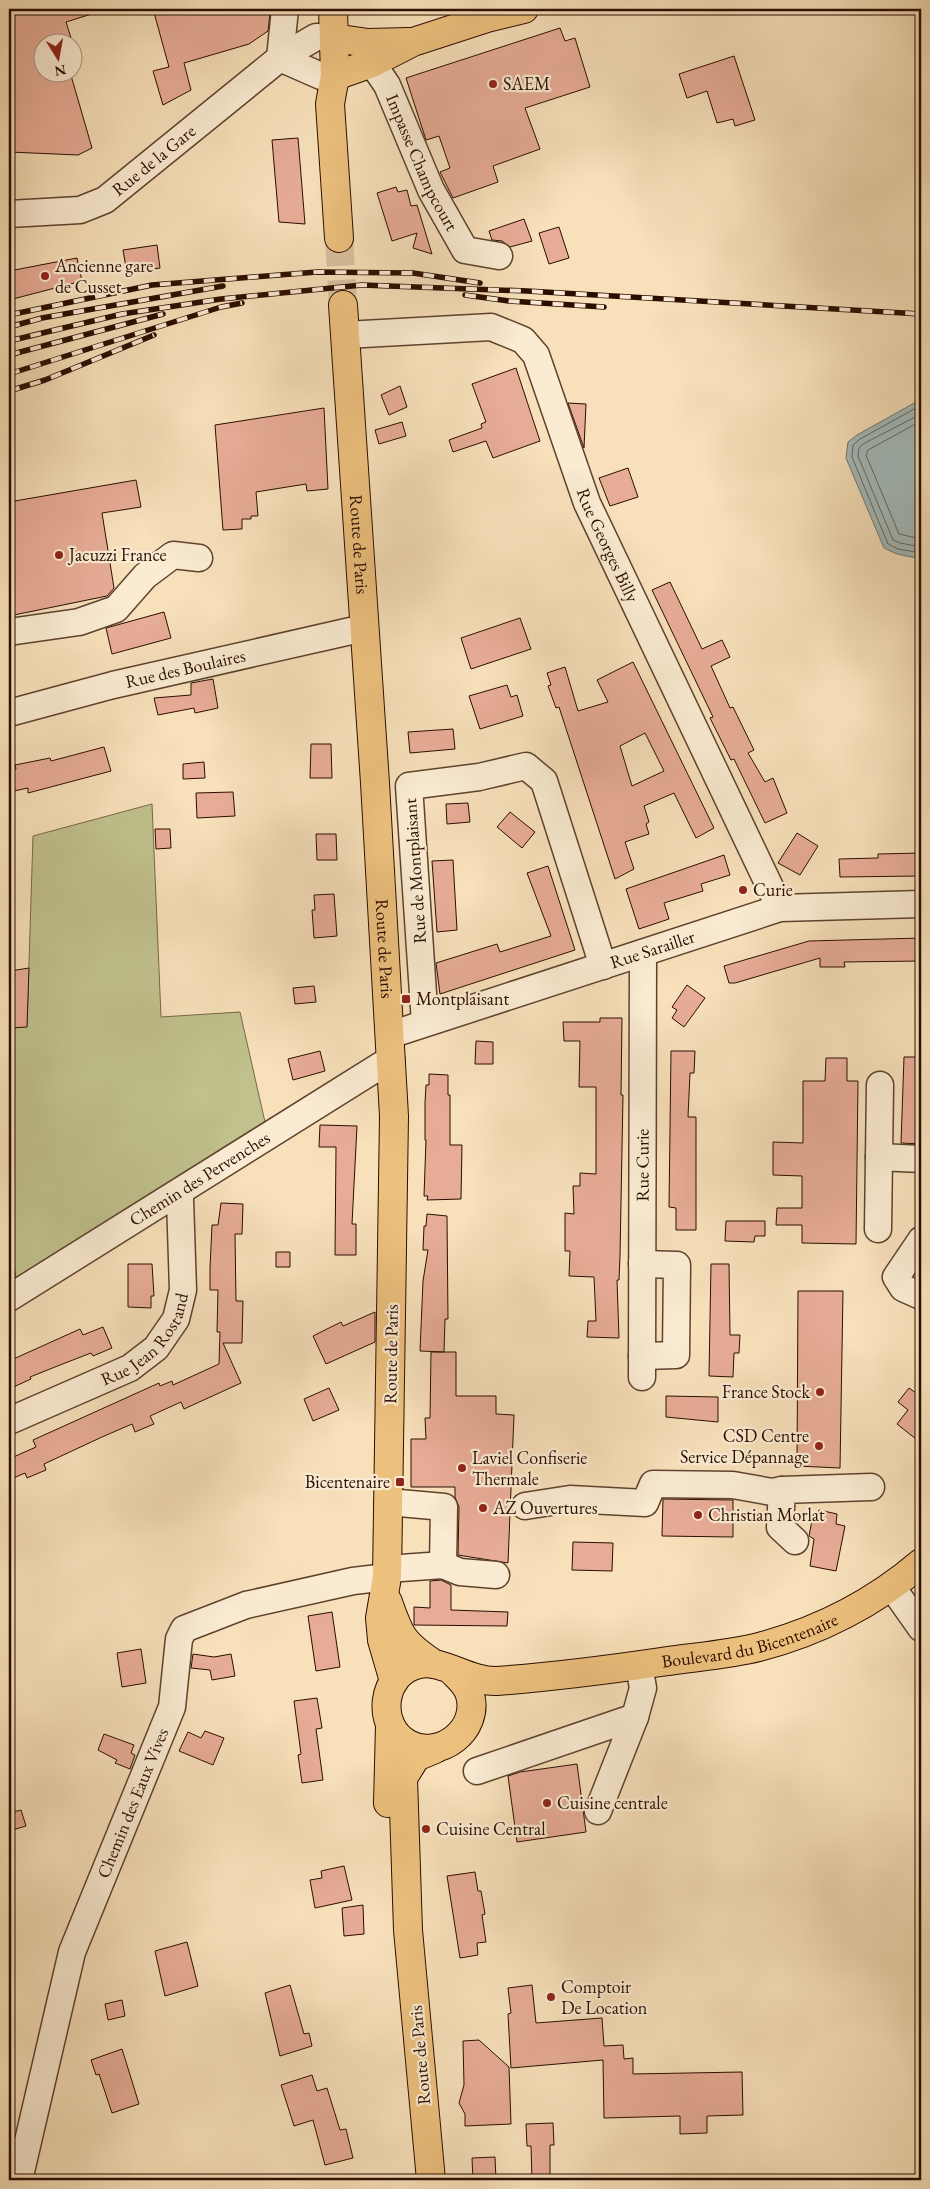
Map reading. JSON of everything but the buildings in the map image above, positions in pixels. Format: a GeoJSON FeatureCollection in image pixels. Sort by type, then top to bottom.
{"type":"FeatureCollection","features":[{"type":"Feature","properties":{"kind":"main road"},"geometry":{"type":"LineString","coordinates":[[315,9],[325,37],[339,238]]}},
{"type":"Feature","properties":{"kind":"main road"},"geometry":{"type":"LineString","coordinates":[[325,37],[333,9]]}},
{"type":"Feature","properties":{"kind":"main road"},"geometry":{"type":"LineString","coordinates":[[328,76],[370,53],[413,42],[487,18],[524,9]]}},
{"type":"Feature","properties":{"kind":"main road"},"geometry":{"type":"LineString","coordinates":[[325,37],[370,53]]}},
{"type":"Feature","properties":{"kind":"main road","name":"Route de Paris"},"geometry":{"type":"LineString","coordinates":[[343,305],[394,1116],[387,1580],[380,1618],[382,1640],[394,1681]]}},
{"type":"Feature","properties":{"kind":"main road","name":"Boulevard du Bicentenaire"},"geometry":{"type":"LineString","coordinates":[[443,1667],[474,1680],[494,1681],[563,1675],[758,1647],[817,1628],[862,1606],[892,1587],[921,1563]]}},
{"type":"Feature","properties":{"kind":"main road","name":"Route de Paris"},"geometry":{"type":"LineString","coordinates":[[387,1580],[399,1633],[410,1647],[443,1667]]}},
{"type":"Feature","properties":{"kind":"main road"},"geometry":{"type":"LineString","coordinates":[[419,1664],[443,1667],[465,1684],[470,1696],[471,1709],[468,1722],[461,1735],[449,1744],[435,1749],[421,1748],[408,1744],[398,1736],[390,1725],[386,1710],[387,1695],[394,1681],[405,1670],[419,1664]]}},
{"type":"Feature","properties":{"kind":"main road","name":"Boulevard du Bicentenaire"},"geometry":{"type":"LineString","coordinates":[[468,1722],[497,1696],[563,1675]]}},
{"type":"Feature","properties":{"kind":"main road","name":"Route de Paris"},"geometry":{"type":"LineString","coordinates":[[390,1725],[388,1805],[396,1868],[408,1930]]}},
{"type":"Feature","properties":{"kind":"main road","name":"Route de Paris"},"geometry":{"type":"LineString","coordinates":[[431,2180],[408,1930],[403,1778],[416,1757],[435,1749]]}},
{"type":"Feature","properties":{"kind":"street"},"geometry":{"type":"LineString","coordinates":[[285,9],[280,58],[328,76]]}},
{"type":"Feature","properties":{"kind":"street","name":"Rue de la Gare"},"geometry":{"type":"LineString","coordinates":[[9,214],[80,210],[106,200],[280,58],[325,37]]}},
{"type":"Feature","properties":{"kind":"street","name":"Impasse Champcourt"},"geometry":{"type":"LineString","coordinates":[[370,53],[387,85],[431,190],[465,250],[499,256]]}},
{"type":"Feature","properties":{"kind":"street","name":"Rue Georges Billy"},"geometry":{"type":"LineString","coordinates":[[345,335],[491,328],[523,340],[536,355],[587,503],[780,908]]}},
{"type":"Feature","properties":{"kind":"street"},"geometry":{"type":"LineString","coordinates":[[9,632],[79,622],[116,609],[145,576],[173,555],[199,558]]}},
{"type":"Feature","properties":{"kind":"street","name":"Rue des Boulaires"},"geometry":{"type":"LineString","coordinates":[[9,713],[113,685],[364,628]]}},
{"type":"Feature","properties":{"kind":"street","name":"Rue de Montplaisant"},"geometry":{"type":"LineString","coordinates":[[425,1023],[408,786],[479,777],[526,766],[544,782],[603,966]]}},
{"type":"Feature","properties":{"kind":"street","name":"Rue Sarailler"},"geometry":{"type":"LineString","coordinates":[[390,1047],[425,1023],[780,908],[921,904]]}},
{"type":"Feature","properties":{"kind":"street","name":"Rue Curie"},"geometry":{"type":"LineString","coordinates":[[642,1264],[677,1265],[676,1354],[642,1366],[642,1264],[643,953]]}},
{"type":"Feature","properties":{"kind":"street","name":"Chemin des Pervenches"},"geometry":{"type":"LineString","coordinates":[[9,1298],[178,1194],[390,1047]]}},
{"type":"Feature","properties":{"kind":"street"},"geometry":{"type":"LineString","coordinates":[[878,1229],[880,1084]]}},
{"type":"Feature","properties":{"kind":"street"},"geometry":{"type":"LineString","coordinates":[[879,1157],[921,1159]]}},
{"type":"Feature","properties":{"kind":"street","name":"Rue Jean Rostand"},"geometry":{"type":"LineString","coordinates":[[9,1421],[130,1368],[156,1348],[176,1319],[183,1290],[180,1200],[178,1194]]}},
{"type":"Feature","properties":{"kind":"street"},"geometry":{"type":"LineString","coordinates":[[921,1240],[896,1277],[903,1288],[921,1296]]}},
{"type":"Feature","properties":{"kind":"street"},"geometry":{"type":"LineString","coordinates":[[524,1506],[570,1499],[645,1503],[653,1484],[733,1485],[772,1492],[871,1487]]}},
{"type":"Feature","properties":{"kind":"street"},"geometry":{"type":"LineString","coordinates":[[782,1490],[780,1527],[795,1541]]}},
{"type":"Feature","properties":{"kind":"street"},"geometry":{"type":"LineString","coordinates":[[388,1502],[444,1507],[443,1565]]}},
{"type":"Feature","properties":{"kind":"street"},"geometry":{"type":"LineString","coordinates":[[387,1580],[443,1565],[460,1572],[496,1575]]}},
{"type":"Feature","properties":{"kind":"street","name":"Chemin des Eaux Vives"},"geometry":{"type":"LineString","coordinates":[[19,2180],[72,1952],[172,1707],[179,1639],[184,1629],[246,1605],[353,1581],[387,1580]]}},
{"type":"Feature","properties":{"kind":"street"},"geometry":{"type":"LineString","coordinates":[[892,1587],[921,1628]]}},
{"type":"Feature","properties":{"kind":"street"},"geometry":{"type":"LineString","coordinates":[[598,1811],[635,1717],[643,1688],[639,1665]]}},
{"type":"Feature","properties":{"kind":"street"},"geometry":{"type":"LineString","coordinates":[[477,1772],[635,1717]]}},
{"type":"Feature","properties":{"kind":"green space"},"geometry":{"type":"Polygon","coordinates":[[[152,804],[161,1017],[240,1012],[265,1122],[16,1278],[9,1232],[9,1028],[27,1026],[33,836],[152,804]]]}},
{"type":"Feature","properties":{"kind":"water"},"geometry":{"type":"Polygon","coordinates":[[[916,402],[921,402],[921,559],[897,554],[884,548],[846,458],[848,442],[916,402]]]}},
{"type":"Feature","properties":{"kind":"tunnel"},"geometry":{"type":"LineString","coordinates":[[339,238],[343,305]]}},
{"type":"Feature","properties":{"kind":"railway"},"geometry":{"type":"LineString","coordinates":[[9,315],[152,285],[317,272],[413,273],[480,283]]}},
{"type":"Feature","properties":{"kind":"railway"},"geometry":{"type":"LineString","coordinates":[[9,341],[122,314],[221,299],[362,285],[527,291],[921,314]]}},
{"type":"Feature","properties":{"kind":"railway"},"geometry":{"type":"LineString","coordinates":[[9,327],[42,318],[223,286]]}},
{"type":"Feature","properties":{"kind":"railway"},"geometry":{"type":"LineString","coordinates":[[465,295],[509,301],[604,307]]}},
{"type":"Feature","properties":{"kind":"railway"},"geometry":{"type":"LineString","coordinates":[[9,374],[221,307],[242,303]]}},
{"type":"Feature","properties":{"kind":"railway"},"geometry":{"type":"LineString","coordinates":[[9,355],[163,314]]}},
{"type":"Feature","properties":{"kind":"railway"},"geometry":{"type":"LineString","coordinates":[[9,391],[45,380],[154,335]]}},
{"type":"Feature","properties":{"kind":"place","name":"SAEM"},"geometry":{"type":"Point","coordinates":[493,84]}},
{"type":"Feature","properties":{"kind":"place","name":"Ancienne gare de Cusset"},"geometry":{"type":"Point","coordinates":[45,276]}},
{"type":"Feature","properties":{"kind":"place","name":"Jacuzzi France"},"geometry":{"type":"Point","coordinates":[59,555]}},
{"type":"Feature","properties":{"kind":"place","name":"Curie"},"geometry":{"type":"Point","coordinates":[743,890]}},
{"type":"Feature","properties":{"kind":"place","name":"Montplaisant"},"geometry":{"type":"Point","coordinates":[406,999]}},
{"type":"Feature","properties":{"kind":"place","name":"France Stock"},"geometry":{"type":"Point","coordinates":[820,1392]}},
{"type":"Feature","properties":{"kind":"place","name":"CSD Centre Service Dépannage"},"geometry":{"type":"Point","coordinates":[819,1446]}},
{"type":"Feature","properties":{"kind":"place","name":"Laviel Confiserie Thermale"},"geometry":{"type":"Point","coordinates":[462,1468]}},
{"type":"Feature","properties":{"kind":"place","name":"Bicentenaire"},"geometry":{"type":"Point","coordinates":[400,1482]}},
{"type":"Feature","properties":{"kind":"place","name":"AZ Ouvertures"},"geometry":{"type":"Point","coordinates":[483,1508]}},
{"type":"Feature","properties":{"kind":"place","name":"Christian Morlat"},"geometry":{"type":"Point","coordinates":[698,1515]}},
{"type":"Feature","properties":{"kind":"place","name":"Cuisine centrale"},"geometry":{"type":"Point","coordinates":[547,1803]}},
{"type":"Feature","properties":{"kind":"place","name":"Cuisine Central"},"geometry":{"type":"Point","coordinates":[426,1829]}},
{"type":"Feature","properties":{"kind":"place","name":"Comptoir De Location"},"geometry":{"type":"Point","coordinates":[551,1997]}}]}
